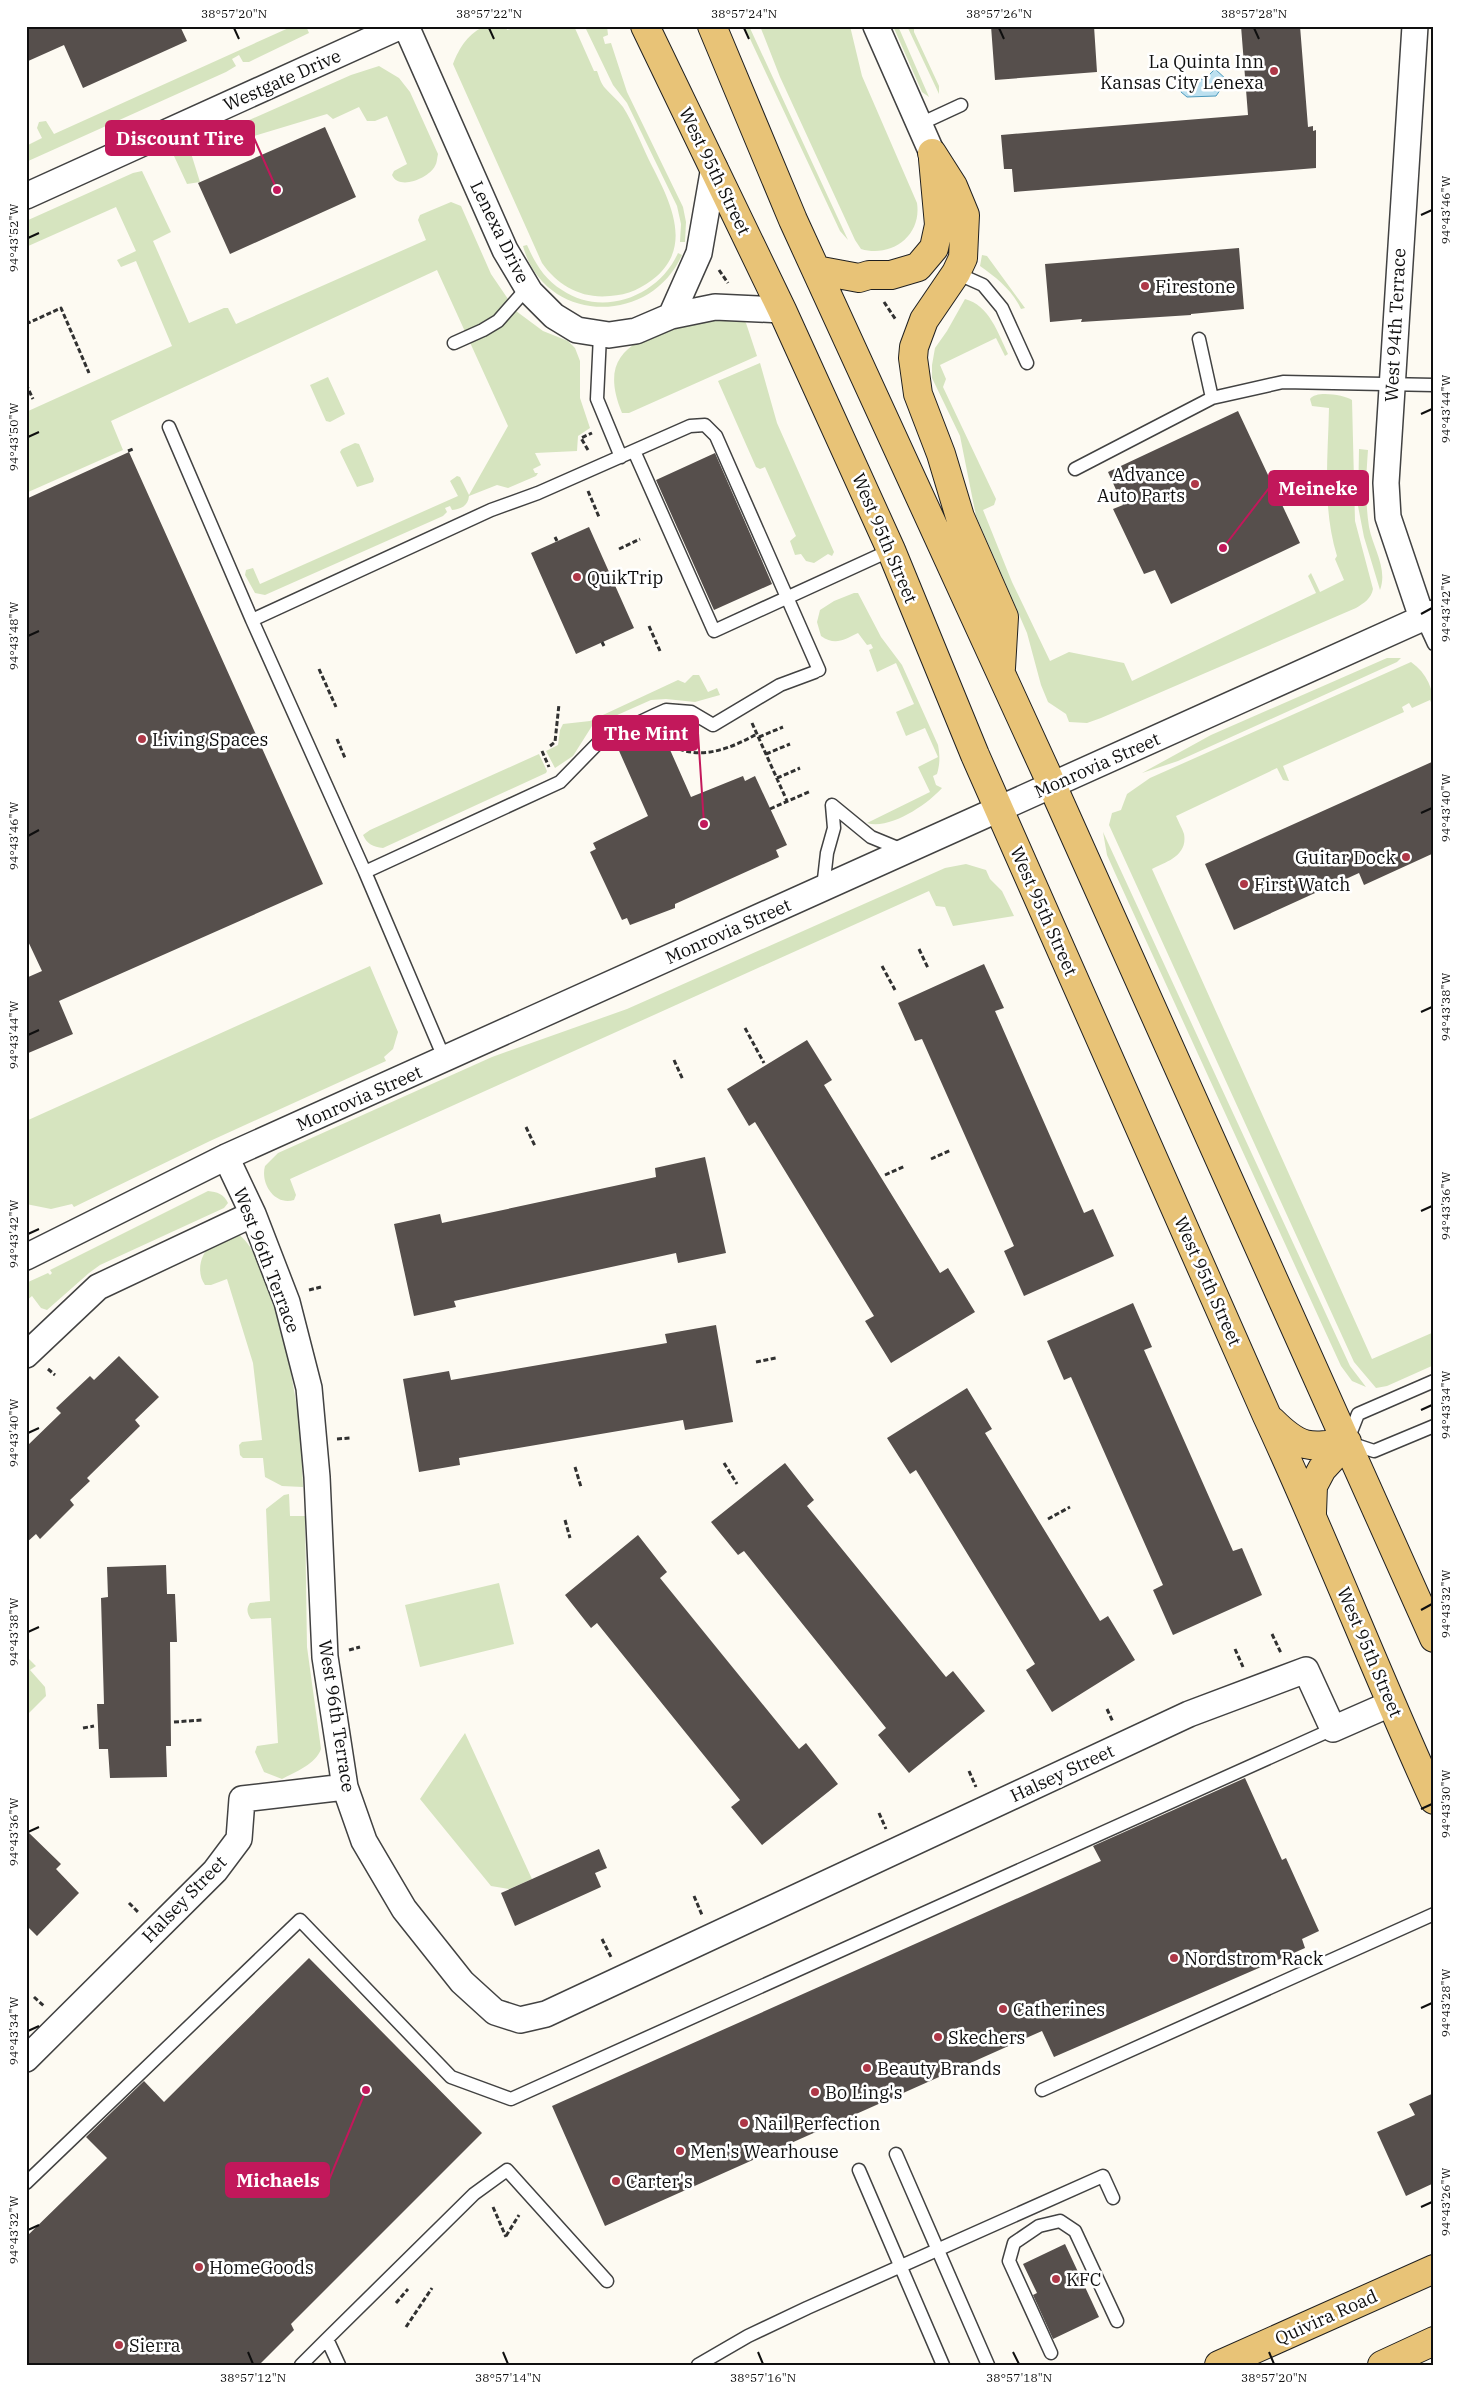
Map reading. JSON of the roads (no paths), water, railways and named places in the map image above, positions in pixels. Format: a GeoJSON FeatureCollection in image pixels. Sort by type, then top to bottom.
{"type":"FeatureCollection","features":[{"type":"Feature","properties":{"kind":"main road","name":"West 95th Street"},"geometry":{"type":"LineString","coordinates":[[645,26],[782,310],[891,550],[999,809],[1312,1514],[1390,1704],[1434,1800]]}},
{"type":"Feature","properties":{"kind":"main road"},"geometry":{"type":"LineString","coordinates":[[712,26],[816,270],[1052,785],[1434,1638]]}},
{"type":"Feature","properties":{"kind":"main road"},"geometry":{"type":"LineString","coordinates":[[816,270],[859,278],[891,276],[918,267],[934,248],[939,225],[932,153]]}},
{"type":"Feature","properties":{"kind":"main road"},"geometry":{"type":"LineString","coordinates":[[932,153],[953,186],[965,215],[962,258],[956,273],[924,320],[914,347],[913,358],[918,394],[941,454],[960,517],[1004,617],[1000,672]]}},
{"type":"Feature","properties":{"kind":"main road"},"geometry":{"type":"LineString","coordinates":[[1267,1416],[1290,1440],[1314,1447],[1347,1442]]}},
{"type":"Feature","properties":{"kind":"main road"},"geometry":{"type":"LineString","coordinates":[[1312,1514],[1313,1486],[1322,1469],[1347,1442]]}},
{"type":"Feature","properties":{"kind":"main road","name":"Quivira Road"},"geometry":{"type":"LineString","coordinates":[[1219,2365],[1434,2269]]}},
{"type":"Feature","properties":{"kind":"main road"},"geometry":{"type":"LineString","coordinates":[[1382,2365],[1434,2342]]}},
{"type":"Feature","properties":{"kind":"street","name":"Westgate Drive"},"geometry":{"type":"LineString","coordinates":[[26,196],[401,26]]}},
{"type":"Feature","properties":{"kind":"street","name":"Lenexa Drive"},"geometry":{"type":"LineString","coordinates":[[406,26],[505,250],[528,287],[554,316],[577,330],[600,335],[636,331],[671,316],[714,307],[782,310]]}},
{"type":"Feature","properties":{"kind":"street"},"geometry":{"type":"LineString","coordinates":[[876,26],[932,153]]}},
{"type":"Feature","properties":{"kind":"street","name":"West 94th Terrace"},"geometry":{"type":"LineString","coordinates":[[1415,26],[1386,483],[1388,517],[1428,616]]}},
{"type":"Feature","properties":{"kind":"street"},"geometry":{"type":"LineString","coordinates":[[671,316],[699,253],[714,167]]}},
{"type":"Feature","properties":{"kind":"street","name":"Monrovia Street"},"geometry":{"type":"LineString","coordinates":[[26,1257],[226,1157],[1428,616]]}},
{"type":"Feature","properties":{"kind":"street","name":"West 96th Terrace"},"geometry":{"type":"LineString","coordinates":[[226,1157],[253,1214],[287,1302],[310,1388],[317,1477],[325,1657],[345,1787],[364,1841],[404,1908],[462,1982],[495,2012],[520,2020],[546,2014],[708,1939]]}},
{"type":"Feature","properties":{"kind":"street"},"geometry":{"type":"LineString","coordinates":[[26,1355],[98,1286],[253,1214]]}},
{"type":"Feature","properties":{"kind":"street","name":"Halsey Street"},"geometry":{"type":"LineString","coordinates":[[708,1939],[1189,1714],[1306,1670],[1333,1729]]}},
{"type":"Feature","properties":{"kind":"street"},"geometry":{"type":"LineString","coordinates":[[1333,1729],[1390,1704]]}},
{"type":"Feature","properties":{"kind":"street","name":"Halsey Street"},"geometry":{"type":"LineString","coordinates":[[26,2058],[216,1871],[239,1838],[242,1799],[345,1787]]}},
{"type":"Feature","properties":{"kind":"lane"},"geometry":{"type":"LineString","coordinates":[[920,124],[962,105]]}},
{"type":"Feature","properties":{"kind":"lane"},"geometry":{"type":"LineString","coordinates":[[956,273],[983,285],[1002,308],[1027,363]]}},
{"type":"Feature","properties":{"kind":"lane"},"geometry":{"type":"LineString","coordinates":[[454,343],[498,321],[528,287]]}},
{"type":"Feature","properties":{"kind":"lane"},"geometry":{"type":"LineString","coordinates":[[600,335],[598,399],[621,457]]}},
{"type":"Feature","properties":{"kind":"lane"},"geometry":{"type":"LineString","coordinates":[[1199,339],[1212,398]]}},
{"type":"Feature","properties":{"kind":"lane"},"geometry":{"type":"LineString","coordinates":[[1075,469],[1212,398],[1283,382],[1434,385]]}},
{"type":"Feature","properties":{"kind":"lane"},"geometry":{"type":"LineString","coordinates":[[252,620],[491,510],[538,493],[690,426],[699,424],[710,428],[716,436],[788,596],[817,671],[780,686],[713,725],[690,712],[666,710],[606,736],[560,782],[365,872]]}},
{"type":"Feature","properties":{"kind":"lane"},"geometry":{"type":"LineString","coordinates":[[169,427],[252,620],[365,872],[444,1060]]}},
{"type":"Feature","properties":{"kind":"lane"},"geometry":{"type":"LineString","coordinates":[[634,451],[714,631],[891,550]]}},
{"type":"Feature","properties":{"kind":"lane"},"geometry":{"type":"LineString","coordinates":[[1428,616],[1434,644]]}},
{"type":"Feature","properties":{"kind":"lane"},"geometry":{"type":"LineString","coordinates":[[823,888],[827,853],[834,828],[832,805],[871,837],[906,851]]}},
{"type":"Feature","properties":{"kind":"lane"},"geometry":{"type":"LineString","coordinates":[[1434,1381],[1358,1414],[1347,1442],[1374,1452],[1434,1426]]}},
{"type":"Feature","properties":{"kind":"lane"},"geometry":{"type":"LineString","coordinates":[[26,2183],[300,1920],[451,2077],[511,2099],[1333,1729]]}},
{"type":"Feature","properties":{"kind":"lane"},"geometry":{"type":"LineString","coordinates":[[1042,2090],[1434,1914]]}},
{"type":"Feature","properties":{"kind":"lane"},"geometry":{"type":"LineString","coordinates":[[896,2154],[988,2365]]}},
{"type":"Feature","properties":{"kind":"lane"},"geometry":{"type":"LineString","coordinates":[[301,2365],[474,2194],[507,2170],[607,2281]]}},
{"type":"Feature","properties":{"kind":"lane"},"geometry":{"type":"LineString","coordinates":[[860,2170],[943,2365]]}},
{"type":"Feature","properties":{"kind":"lane"},"geometry":{"type":"LineString","coordinates":[[698,2365],[748,2336],[1103,2176],[1113,2198]]}},
{"type":"Feature","properties":{"kind":"lane"},"geometry":{"type":"LineString","coordinates":[[1051,2353],[1009,2261],[1014,2242],[1039,2226],[1060,2221],[1075,2231],[1117,2321]]}},
{"type":"Feature","properties":{"kind":"lane"},"geometry":{"type":"LineString","coordinates":[[327,2339],[339,2365]]}},
{"type":"Feature","properties":{"kind":"water"},"geometry":{"type":"Polygon","coordinates":[[[1215,69],[1227,80],[1216,96],[1187,97],[1181,92],[1183,83],[1187,80],[1205,79],[1215,69]]]}},
{"type":"Feature","properties":{"kind":"place","name":"La Quinta Inn Kansas City Lenexa"},"geometry":{"type":"Point","coordinates":[1274,71]}},
{"type":"Feature","properties":{"kind":"place","name":"Discount Tire"},"geometry":{"type":"Point","coordinates":[277,190]}},
{"type":"Feature","properties":{"kind":"place","name":"Firestone"},"geometry":{"type":"Point","coordinates":[1145,286]}},
{"type":"Feature","properties":{"kind":"place","name":"Advance Auto Parts"},"geometry":{"type":"Point","coordinates":[1195,484]}},
{"type":"Feature","properties":{"kind":"place","name":"Meineke"},"geometry":{"type":"Point","coordinates":[1223,548]}},
{"type":"Feature","properties":{"kind":"place","name":"QuikTrip"},"geometry":{"type":"Point","coordinates":[577,577]}},
{"type":"Feature","properties":{"kind":"place","name":"Living Spaces"},"geometry":{"type":"Point","coordinates":[142,739]}},
{"type":"Feature","properties":{"kind":"place","name":"The Mint"},"geometry":{"type":"Point","coordinates":[704,824]}},
{"type":"Feature","properties":{"kind":"place","name":"Guitar Dock"},"geometry":{"type":"Point","coordinates":[1406,857]}},
{"type":"Feature","properties":{"kind":"place","name":"First Watch"},"geometry":{"type":"Point","coordinates":[1244,884]}},
{"type":"Feature","properties":{"kind":"place","name":"Nordstrom Rack"},"geometry":{"type":"Point","coordinates":[1174,1958]}},
{"type":"Feature","properties":{"kind":"place","name":"Catherines"},"geometry":{"type":"Point","coordinates":[1003,2009]}},
{"type":"Feature","properties":{"kind":"place","name":"Skechers"},"geometry":{"type":"Point","coordinates":[938,2037]}},
{"type":"Feature","properties":{"kind":"place","name":"Beauty Brands"},"geometry":{"type":"Point","coordinates":[867,2068]}},
{"type":"Feature","properties":{"kind":"place","name":"Michaels"},"geometry":{"type":"Point","coordinates":[366,2090]}},
{"type":"Feature","properties":{"kind":"place","name":"Bo Ling's"},"geometry":{"type":"Point","coordinates":[815,2092]}},
{"type":"Feature","properties":{"kind":"place","name":"Nail Perfection"},"geometry":{"type":"Point","coordinates":[744,2123]}},
{"type":"Feature","properties":{"kind":"place","name":"Men's Wearhouse"},"geometry":{"type":"Point","coordinates":[680,2151]}},
{"type":"Feature","properties":{"kind":"place","name":"Carter's"},"geometry":{"type":"Point","coordinates":[616,2181]}},
{"type":"Feature","properties":{"kind":"place","name":"HomeGoods"},"geometry":{"type":"Point","coordinates":[199,2267]}},
{"type":"Feature","properties":{"kind":"place","name":"KFC"},"geometry":{"type":"Point","coordinates":[1056,2279]}},
{"type":"Feature","properties":{"kind":"place","name":"Sierra"},"geometry":{"type":"Point","coordinates":[119,2345]}}]}
